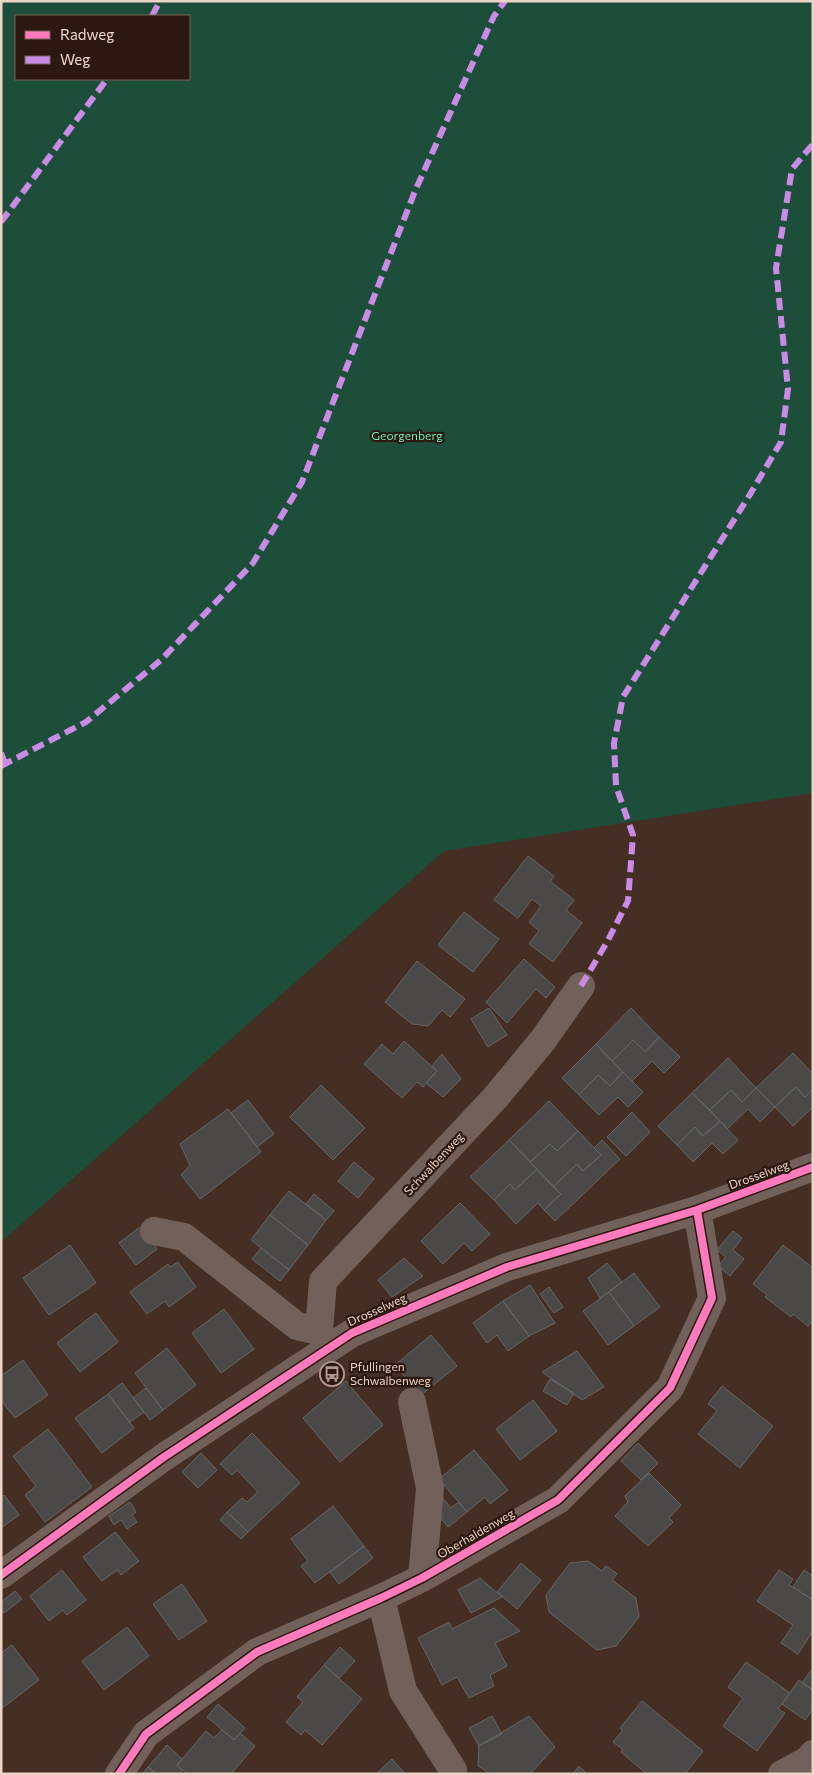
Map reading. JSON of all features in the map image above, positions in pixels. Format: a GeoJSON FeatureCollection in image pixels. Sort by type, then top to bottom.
{"type":"FeatureCollection","features":[{"type":"Feature","properties":{"kind":"street","name":"Schwalbenweg"},"geometry":{"type":"LineString","coordinates":[[324,1340],[323,1281],[495,1098],[543,1040],[580,986]]}},
{"type":"Feature","properties":{"kind":"street","name":"Drosselweg"},"geometry":{"type":"LineString","coordinates":[[1,1575],[324,1340],[352,1333],[507,1267],[697,1210],[813,1167]]}},
{"type":"Feature","properties":{"kind":"street","name":"Oberhaldenweg"},"geometry":{"type":"LineString","coordinates":[[120,1774],[146,1734],[257,1652],[422,1578],[558,1500],[670,1388],[712,1298],[697,1210]]}},
{"type":"Feature","properties":{"kind":"street"},"geometry":{"type":"LineString","coordinates":[[154,1231],[184,1237],[297,1326],[324,1340]]}},
{"type":"Feature","properties":{"kind":"street"},"geometry":{"type":"LineString","coordinates":[[412,1402],[430,1488],[422,1578]]}},
{"type":"Feature","properties":{"kind":"street"},"geometry":{"type":"LineString","coordinates":[[381,1598],[403,1692],[452,1770]]}},
{"type":"Feature","properties":{"kind":"street"},"geometry":{"type":"LineString","coordinates":[[782,1774],[808,1760],[813,1754]]}},
{"type":"Feature","properties":{"kind":"green space","name":"Georgenberg"},"geometry":{"type":"Polygon","coordinates":[[[1,1],[813,1],[813,793],[444,851],[1,1242],[1,1]]]}},
{"type":"Feature","properties":{"kind":"building"},"geometry":{"type":"Polygon","coordinates":[[[528,856],[554,876],[550,881],[574,900],[566,910],[582,923],[553,962],[529,944],[539,931],[529,922],[541,906],[532,899],[518,918],[494,900],[528,856]]]}},
{"type":"Feature","properties":{"kind":"building"},"geometry":{"type":"Polygon","coordinates":[[[464,912],[499,939],[473,972],[438,945],[464,912]]]}},
{"type":"Feature","properties":{"kind":"building"},"geometry":{"type":"Polygon","coordinates":[[[524,959],[555,987],[546,998],[536,989],[507,1023],[486,1002],[524,959]]]}},
{"type":"Feature","properties":{"kind":"building"},"geometry":{"type":"Polygon","coordinates":[[[417,961],[465,999],[450,1017],[442,1010],[428,1026],[412,1024],[385,1002],[417,961]]]}},
{"type":"Feature","properties":{"kind":"building"},"geometry":{"type":"Polygon","coordinates":[[[489,1008],[507,1035],[488,1047],[471,1019],[489,1008]]]}},
{"type":"Feature","properties":{"kind":"building"},"geometry":{"type":"Polygon","coordinates":[[[631,1008],[659,1037],[645,1052],[633,1040],[612,1061],[596,1044],[631,1008]]]}},
{"type":"Feature","properties":{"kind":"building"},"geometry":{"type":"Polygon","coordinates":[[[659,1037],[680,1057],[664,1073],[652,1061],[632,1081],[612,1061],[633,1040],[645,1052],[659,1037]]]}},
{"type":"Feature","properties":{"kind":"building"},"geometry":{"type":"Polygon","coordinates":[[[404,1041],[437,1071],[423,1087],[417,1082],[402,1098],[364,1064],[382,1044],[393,1054],[404,1041]]]}},
{"type":"Feature","properties":{"kind":"building"},"geometry":{"type":"Polygon","coordinates":[[[596,1044],[623,1072],[610,1086],[598,1075],[579,1095],[562,1078],[596,1044]]]}},
{"type":"Feature","properties":{"kind":"building"},"geometry":{"type":"Polygon","coordinates":[[[793,1053],[813,1074],[813,1089],[805,1097],[796,1087],[775,1107],[756,1088],[793,1053]]]}},
{"type":"Feature","properties":{"kind":"building"},"geometry":{"type":"Polygon","coordinates":[[[442,1054],[461,1079],[443,1097],[426,1083],[437,1071],[432,1066],[442,1054]]]}},
{"type":"Feature","properties":{"kind":"building"},"geometry":{"type":"Polygon","coordinates":[[[728,1058],[756,1088],[742,1102],[731,1090],[710,1110],[692,1093],[728,1058]]]}},
{"type":"Feature","properties":{"kind":"building"},"geometry":{"type":"Polygon","coordinates":[[[623,1072],[643,1092],[628,1107],[618,1097],[599,1115],[579,1095],[598,1075],[610,1086],[623,1072]]]}},
{"type":"Feature","properties":{"kind":"building"},"geometry":{"type":"Polygon","coordinates":[[[321,1085],[365,1128],[333,1160],[290,1117],[321,1085]]]}},
{"type":"Feature","properties":{"kind":"building"},"geometry":{"type":"Polygon","coordinates":[[[796,1087],[805,1097],[813,1089],[813,1107],[793,1126],[775,1107],[796,1087]]]}},
{"type":"Feature","properties":{"kind":"building"},"geometry":{"type":"Polygon","coordinates":[[[756,1088],[775,1107],[760,1122],[748,1109],[727,1129],[710,1110],[731,1090],[742,1102],[756,1088]]]}},
{"type":"Feature","properties":{"kind":"building"},"geometry":{"type":"Polygon","coordinates":[[[692,1093],[720,1121],[703,1136],[695,1127],[677,1145],[658,1126],[692,1093]]]}},
{"type":"Feature","properties":{"kind":"building"},"geometry":{"type":"Polygon","coordinates":[[[248,1100],[274,1134],[257,1147],[231,1113],[248,1100]]]}},
{"type":"Feature","properties":{"kind":"building"},"geometry":{"type":"Polygon","coordinates":[[[549,1101],[578,1131],[557,1151],[550,1144],[530,1162],[509,1140],[549,1101]]]}},
{"type":"Feature","properties":{"kind":"building"},"geometry":{"type":"Polygon","coordinates":[[[228,1109],[261,1152],[200,1199],[181,1175],[190,1165],[180,1144],[228,1109]]]}},
{"type":"Feature","properties":{"kind":"building"},"geometry":{"type":"Polygon","coordinates":[[[632,1112],[650,1132],[626,1156],[607,1137],[632,1112]]]}},
{"type":"Feature","properties":{"kind":"building"},"geometry":{"type":"Polygon","coordinates":[[[720,1121],[738,1140],[723,1154],[712,1143],[693,1162],[677,1145],[695,1127],[703,1136],[720,1121]]]}},
{"type":"Feature","properties":{"kind":"building"},"geometry":{"type":"Polygon","coordinates":[[[578,1131],[601,1155],[583,1171],[577,1164],[553,1187],[530,1162],[550,1144],[557,1151],[578,1131]]]}},
{"type":"Feature","properties":{"kind":"building"},"geometry":{"type":"Polygon","coordinates":[[[509,1140],[537,1169],[515,1190],[510,1184],[494,1200],[470,1177],[509,1140]]]}},
{"type":"Feature","properties":{"kind":"building"},"geometry":{"type":"Polygon","coordinates":[[[602,1140],[620,1159],[555,1221],[544,1210],[561,1194],[553,1187],[577,1164],[583,1171],[601,1155],[594,1148],[602,1140]]]}},
{"type":"Feature","properties":{"kind":"building"},"geometry":{"type":"Polygon","coordinates":[[[354,1162],[374,1179],[358,1198],[338,1181],[354,1162]]]}},
{"type":"Feature","properties":{"kind":"building"},"geometry":{"type":"Polygon","coordinates":[[[537,1169],[561,1194],[544,1210],[538,1203],[516,1224],[494,1200],[510,1184],[515,1190],[537,1169]]]}},
{"type":"Feature","properties":{"kind":"building"},"geometry":{"type":"Polygon","coordinates":[[[289,1191],[326,1220],[308,1245],[270,1215],[289,1191]]]}},
{"type":"Feature","properties":{"kind":"building"},"geometry":{"type":"Polygon","coordinates":[[[314,1194],[334,1211],[326,1220],[306,1204],[314,1194]]]}},
{"type":"Feature","properties":{"kind":"building"},"geometry":{"type":"Polygon","coordinates":[[[460,1203],[490,1234],[472,1251],[464,1243],[443,1264],[421,1241],[460,1203]]]}},
{"type":"Feature","properties":{"kind":"building"},"geometry":{"type":"Polygon","coordinates":[[[270,1215],[308,1245],[289,1270],[251,1240],[270,1215]]]}},
{"type":"Feature","properties":{"kind":"building"},"geometry":{"type":"Polygon","coordinates":[[[140,1227],[157,1249],[136,1265],[119,1243],[140,1227]]]}},
{"type":"Feature","properties":{"kind":"building"},"geometry":{"type":"Polygon","coordinates":[[[733,1231],[742,1238],[733,1250],[744,1259],[730,1276],[718,1266],[726,1257],[717,1250],[733,1231]]]}},
{"type":"Feature","properties":{"kind":"building"},"geometry":{"type":"Polygon","coordinates":[[[70,1245],[96,1283],[49,1315],[23,1278],[70,1245]]]}},
{"type":"Feature","properties":{"kind":"building"},"geometry":{"type":"Polygon","coordinates":[[[783,1245],[813,1268],[813,1320],[808,1326],[793,1314],[791,1317],[765,1297],[767,1295],[753,1284],[783,1245]]]}},
{"type":"Feature","properties":{"kind":"building"},"geometry":{"type":"Polygon","coordinates":[[[261,1248],[289,1270],[280,1281],[252,1259],[261,1248]]]}},
{"type":"Feature","properties":{"kind":"building"},"geometry":{"type":"Polygon","coordinates":[[[404,1258],[423,1276],[392,1297],[378,1280],[404,1258]]]}},
{"type":"Feature","properties":{"kind":"building"},"geometry":{"type":"Polygon","coordinates":[[[178,1262],[196,1287],[169,1307],[165,1301],[147,1314],[130,1292],[168,1264],[170,1267],[178,1262]]]}},
{"type":"Feature","properties":{"kind":"building"},"geometry":{"type":"Polygon","coordinates":[[[607,1263],[622,1282],[600,1298],[588,1278],[607,1263]]]}},
{"type":"Feature","properties":{"kind":"building"},"geometry":{"type":"Polygon","coordinates":[[[634,1273],[660,1307],[634,1326],[609,1292],[634,1273]]]}},
{"type":"Feature","properties":{"kind":"building"},"geometry":{"type":"Polygon","coordinates":[[[530,1285],[555,1323],[529,1336],[503,1301],[530,1285]]]}},
{"type":"Feature","properties":{"kind":"building"},"geometry":{"type":"Polygon","coordinates":[[[549,1287],[563,1307],[554,1313],[540,1294],[549,1287]]]}},
{"type":"Feature","properties":{"kind":"building"},"geometry":{"type":"Polygon","coordinates":[[[609,1292],[634,1326],[608,1345],[583,1311],[609,1292]]]}},
{"type":"Feature","properties":{"kind":"building"},"geometry":{"type":"Polygon","coordinates":[[[503,1301],[529,1336],[508,1351],[497,1335],[487,1343],[473,1323],[503,1301]]]}},
{"type":"Feature","properties":{"kind":"building"},"geometry":{"type":"Polygon","coordinates":[[[224,1309],[254,1349],[221,1373],[192,1333],[224,1309]]]}},
{"type":"Feature","properties":{"kind":"building"},"geometry":{"type":"Polygon","coordinates":[[[96,1313],[118,1342],[80,1372],[57,1343],[96,1313]]]}},
{"type":"Feature","properties":{"kind":"building"},"geometry":{"type":"Polygon","coordinates":[[[431,1335],[457,1366],[421,1395],[395,1365],[431,1335]]]}},
{"type":"Feature","properties":{"kind":"building"},"geometry":{"type":"Polygon","coordinates":[[[167,1348],[196,1385],[163,1410],[135,1373],[167,1348]]]}},
{"type":"Feature","properties":{"kind":"building"},"geometry":{"type":"Polygon","coordinates":[[[577,1351],[604,1387],[582,1400],[542,1372],[577,1351]]]}},
{"type":"Feature","properties":{"kind":"building"},"geometry":{"type":"Polygon","coordinates":[[[23,1360],[48,1395],[15,1418],[1,1400],[1,1376],[23,1360]]]}},
{"type":"Feature","properties":{"kind":"building"},"geometry":{"type":"Polygon","coordinates":[[[550,1379],[574,1393],[567,1405],[543,1391],[550,1379]]]}},
{"type":"Feature","properties":{"kind":"building"},"geometry":{"type":"Polygon","coordinates":[[[346,1381],[383,1425],[340,1462],[303,1418],[346,1381]]]}},
{"type":"Feature","properties":{"kind":"building"},"geometry":{"type":"Polygon","coordinates":[[[122,1383],[144,1412],[130,1422],[108,1394],[122,1383]]]}},
{"type":"Feature","properties":{"kind":"building"},"geometry":{"type":"Polygon","coordinates":[[[722,1386],[773,1426],[740,1468],[698,1434],[717,1411],[708,1404],[722,1386]]]}},
{"type":"Feature","properties":{"kind":"building"},"geometry":{"type":"Polygon","coordinates":[[[146,1388],[163,1410],[150,1420],[133,1398],[146,1388]]]}},
{"type":"Feature","properties":{"kind":"building"},"geometry":{"type":"Polygon","coordinates":[[[108,1394],[134,1428],[102,1453],[75,1418],[108,1394]]]}},
{"type":"Feature","properties":{"kind":"building"},"geometry":{"type":"Polygon","coordinates":[[[533,1400],[557,1431],[520,1460],[496,1429],[533,1400]]]}},
{"type":"Feature","properties":{"kind":"building"},"geometry":{"type":"Polygon","coordinates":[[[48,1429],[92,1487],[45,1522],[25,1495],[36,1486],[13,1456],[48,1429]]]}},
{"type":"Feature","properties":{"kind":"building"},"geometry":{"type":"Polygon","coordinates":[[[252,1433],[300,1483],[248,1532],[227,1512],[242,1498],[247,1502],[258,1492],[237,1470],[232,1475],[220,1464],[252,1433]]]}},
{"type":"Feature","properties":{"kind":"building"},"geometry":{"type":"Polygon","coordinates":[[[638,1443],[658,1463],[641,1480],[621,1461],[638,1443]]]}},
{"type":"Feature","properties":{"kind":"building"},"geometry":{"type":"Polygon","coordinates":[[[474,1450],[508,1490],[490,1504],[485,1497],[467,1512],[439,1479],[474,1450]]]}},
{"type":"Feature","properties":{"kind":"building"},"geometry":{"type":"Polygon","coordinates":[[[201,1453],[217,1470],[198,1488],[182,1472],[201,1453]]]}},
{"type":"Feature","properties":{"kind":"building"},"geometry":{"type":"Polygon","coordinates":[[[649,1473],[681,1505],[669,1518],[673,1522],[648,1546],[615,1516],[628,1502],[625,1496],[649,1473]]]}},
{"type":"Feature","properties":{"kind":"building"},"geometry":{"type":"Polygon","coordinates":[[[4,1495],[19,1515],[1,1528],[1,1497],[4,1495]]]}},
{"type":"Feature","properties":{"kind":"building"},"geometry":{"type":"Polygon","coordinates":[[[442,1497],[451,1508],[459,1502],[467,1512],[448,1527],[431,1506],[442,1497]]]}},
{"type":"Feature","properties":{"kind":"building"},"geometry":{"type":"Polygon","coordinates":[[[130,1502],[136,1512],[132,1515],[137,1522],[127,1529],[121,1520],[114,1525],[109,1516],[130,1502]]]}},
{"type":"Feature","properties":{"kind":"building"},"geometry":{"type":"Polygon","coordinates":[[[333,1506],[364,1546],[315,1583],[301,1566],[308,1561],[291,1539],[333,1506]]]}},
{"type":"Feature","properties":{"kind":"building"},"geometry":{"type":"Polygon","coordinates":[[[227,1512],[248,1532],[241,1539],[220,1520],[227,1512]]]}},
{"type":"Feature","properties":{"kind":"building"},"geometry":{"type":"Polygon","coordinates":[[[115,1532],[139,1561],[121,1575],[117,1570],[102,1581],[83,1557],[115,1532]]]}},
{"type":"Feature","properties":{"kind":"building"},"geometry":{"type":"Polygon","coordinates":[[[364,1546],[373,1558],[339,1584],[330,1572],[364,1546]]]}},
{"type":"Feature","properties":{"kind":"building"},"geometry":{"type":"Polygon","coordinates":[[[588,1561],[602,1571],[606,1566],[617,1574],[612,1580],[636,1598],[639,1617],[616,1646],[597,1650],[549,1612],[546,1595],[570,1563],[588,1561]]]}},
{"type":"Feature","properties":{"kind":"building"},"geometry":{"type":"Polygon","coordinates":[[[521,1563],[541,1580],[517,1609],[497,1592],[521,1563]]]}},
{"type":"Feature","properties":{"kind":"building"},"geometry":{"type":"Polygon","coordinates":[[[62,1570],[86,1600],[67,1615],[63,1610],[49,1621],[30,1596],[62,1570]]]}},
{"type":"Feature","properties":{"kind":"building"},"geometry":{"type":"Polygon","coordinates":[[[779,1570],[793,1579],[789,1585],[813,1600],[813,1631],[798,1654],[781,1643],[793,1625],[757,1601],[779,1570]]]}},
{"type":"Feature","properties":{"kind":"building"},"geometry":{"type":"Polygon","coordinates":[[[804,1570],[813,1576],[813,1600],[793,1587],[804,1570]]]}},
{"type":"Feature","properties":{"kind":"building"},"geometry":{"type":"Polygon","coordinates":[[[480,1578],[502,1597],[471,1613],[458,1590],[480,1578]]]}},
{"type":"Feature","properties":{"kind":"building"},"geometry":{"type":"Polygon","coordinates":[[[182,1584],[207,1621],[179,1640],[153,1604],[182,1584]]]}},
{"type":"Feature","properties":{"kind":"building"},"geometry":{"type":"Polygon","coordinates":[[[15,1591],[22,1599],[4,1613],[1,1609],[1,1602],[15,1591]]]}},
{"type":"Feature","properties":{"kind":"building"},"geometry":{"type":"Polygon","coordinates":[[[494,1608],[520,1631],[495,1643],[507,1666],[490,1675],[494,1686],[469,1698],[457,1677],[442,1685],[418,1638],[449,1622],[452,1629],[494,1608]]]}},
{"type":"Feature","properties":{"kind":"building"},"geometry":{"type":"Polygon","coordinates":[[[127,1627],[149,1656],[104,1690],[82,1661],[127,1627]]]}},
{"type":"Feature","properties":{"kind":"building"},"geometry":{"type":"Polygon","coordinates":[[[12,1645],[39,1680],[1,1709],[1,1653],[12,1645]]]}},
{"type":"Feature","properties":{"kind":"building"},"geometry":{"type":"Polygon","coordinates":[[[340,1647],[355,1661],[339,1678],[324,1665],[340,1647]]]}},
{"type":"Feature","properties":{"kind":"building"},"geometry":{"type":"Polygon","coordinates":[[[746,1662],[790,1693],[778,1709],[785,1713],[757,1751],[723,1726],[743,1698],[728,1687],[746,1662]]]}},
{"type":"Feature","properties":{"kind":"building"},"geometry":{"type":"Polygon","coordinates":[[[324,1665],[362,1699],[322,1745],[305,1730],[301,1735],[286,1722],[303,1702],[297,1697],[324,1665]]]}},
{"type":"Feature","properties":{"kind":"building"},"geometry":{"type":"Polygon","coordinates":[[[813,1668],[813,1690],[802,1683],[813,1668]]]}},
{"type":"Feature","properties":{"kind":"building"},"geometry":{"type":"Polygon","coordinates":[[[799,1680],[813,1690],[813,1709],[805,1720],[782,1704],[799,1680]]]}},
{"type":"Feature","properties":{"kind":"building"},"geometry":{"type":"Polygon","coordinates":[[[642,1701],[703,1751],[685,1774],[647,1774],[621,1752],[623,1750],[613,1742],[623,1730],[620,1728],[642,1701]]]}},
{"type":"Feature","properties":{"kind":"building"},"geometry":{"type":"Polygon","coordinates":[[[218,1704],[245,1728],[234,1740],[207,1717],[218,1704]]]}},
{"type":"Feature","properties":{"kind":"building"},"geometry":{"type":"Polygon","coordinates":[[[492,1716],[502,1734],[479,1746],[469,1728],[492,1716]]]}},
{"type":"Feature","properties":{"kind":"building"},"geometry":{"type":"Polygon","coordinates":[[[529,1716],[555,1747],[530,1774],[491,1774],[478,1766],[479,1746],[529,1716]]]}},
{"type":"Feature","properties":{"kind":"building"},"geometry":{"type":"Polygon","coordinates":[[[222,1730],[234,1740],[240,1733],[255,1746],[231,1774],[187,1774],[177,1765],[206,1731],[214,1738],[222,1730]]]}},
{"type":"Feature","properties":{"kind":"building"},"geometry":{"type":"Polygon","coordinates":[[[167,1745],[182,1759],[177,1765],[182,1770],[179,1774],[156,1774],[148,1767],[167,1745]]]}},
{"type":"Feature","properties":{"kind":"building"},"geometry":{"type":"Polygon","coordinates":[[[392,1759],[405,1774],[376,1774],[392,1759]]]}},
{"type":"Feature","properties":{"kind":"building"},"geometry":{"type":"Polygon","coordinates":[[[579,1766],[587,1774],[573,1774],[579,1766]]]}},
{"type":"Feature","properties":{"kind":"building"},"geometry":{"type":"Polygon","coordinates":[[[148,1767],[156,1774],[142,1774],[148,1767]]]}},
{"type":"Feature","properties":{"kind":"marked path"},"geometry":{"type":"LineString","coordinates":[[153,15],[160,1]]}},
{"type":"Feature","properties":{"kind":"marked path"},"geometry":{"type":"LineString","coordinates":[[1,766],[86,722],[161,660],[253,563],[302,482],[415,191],[494,16],[505,1]]}},
{"type":"Feature","properties":{"kind":"marked path"},"geometry":{"type":"LineString","coordinates":[[1,222],[106,80]]}},
{"type":"Feature","properties":{"kind":"marked path"},"geometry":{"type":"LineString","coordinates":[[581,986],[628,901],[633,835],[616,786],[614,743],[623,697],[781,442],[788,389],[776,268],[792,169],[813,144]]}},
{"type":"Feature","properties":{"kind":"marked path"},"geometry":{"type":"LineString","coordinates":[[1,753],[5,763]]}},
{"type":"Feature","properties":{"kind":"cycle path"},"geometry":{"type":"LineString","coordinates":[[1,1575],[164,1457],[352,1333],[507,1267],[697,1210],[813,1167]]}},
{"type":"Feature","properties":{"kind":"cycle path"},"geometry":{"type":"LineString","coordinates":[[119,1774],[146,1734],[257,1652],[422,1578],[558,1500],[670,1388],[712,1298],[697,1210]]}},
{"type":"Feature","properties":{"kind":"place","name":"Pfullingen Schwalbenweg"},"geometry":{"type":"Point","coordinates":[332,1374]}}]}
